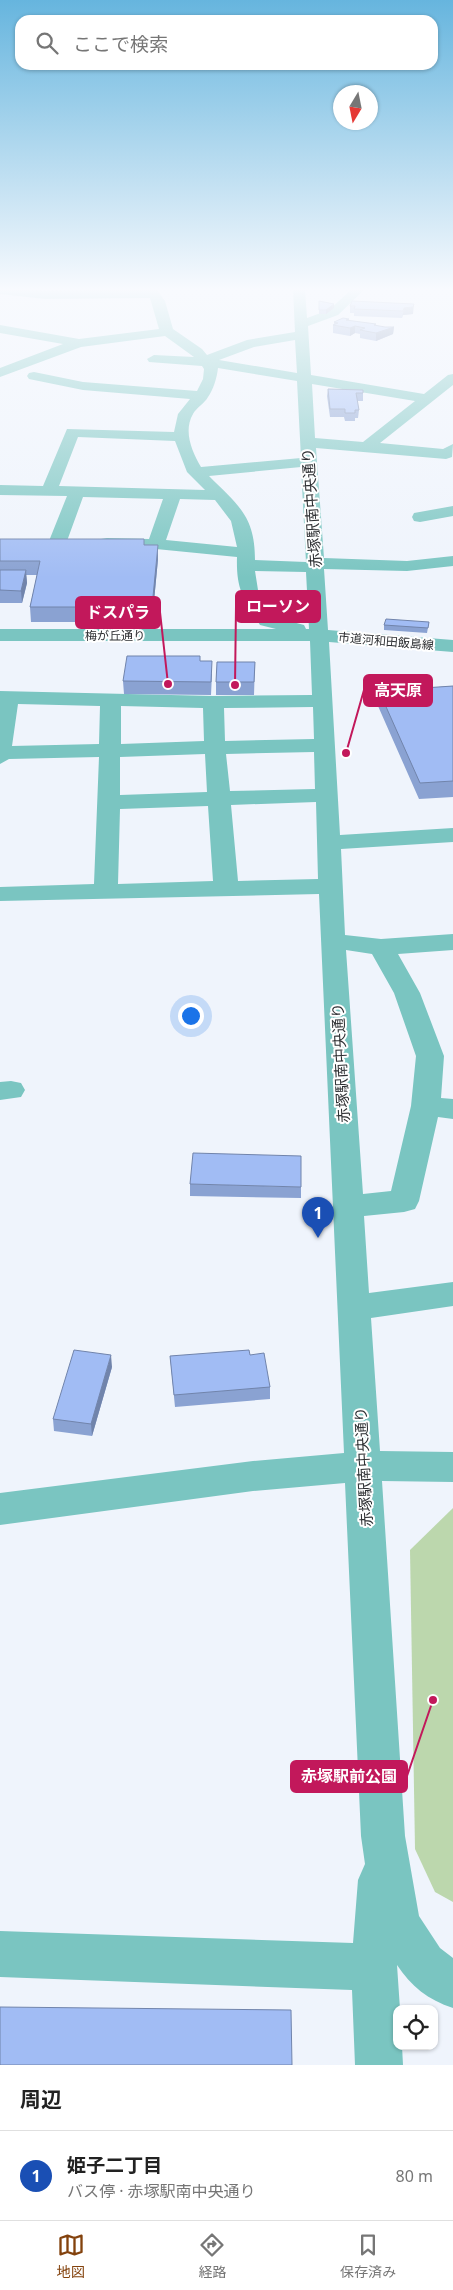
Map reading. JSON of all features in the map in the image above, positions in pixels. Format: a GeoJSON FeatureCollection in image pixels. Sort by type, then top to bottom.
{"type":"FeatureCollection","features":[{"type":"Feature","properties":{"kind":"street"},"geometry":{"type":"LineString","coordinates":[[80,385],[202,396]]}},
{"type":"Feature","properties":{"kind":"street"},"geometry":{"type":"LineString","coordinates":[[207,385],[202,396],[182,419],[181,437],[188,460],[195,472],[218,495],[241,523],[244,533],[248,586],[268,621],[320,635]]}},
{"type":"Feature","properties":{"kind":"street","name":"赤塚駅南中央通り"},"geometry":{"type":"LineString","coordinates":[[303,385],[320,635],[328,795],[330,886],[384,1836]]}},
{"type":"Feature","properties":{"kind":"street"},"geometry":{"type":"LineString","coordinates":[[338,385],[428,399]]}},
{"type":"Feature","properties":{"kind":"street"},"geometry":{"type":"LineString","coordinates":[[366,447],[444,385]]}},
{"type":"Feature","properties":{"kind":"street"},"geometry":{"type":"LineString","coordinates":[[50,492],[72,432],[181,437]]}},
{"type":"Feature","properties":{"kind":"street"},"geometry":{"type":"LineString","coordinates":[[307,443],[446,454],[453,449]]}},
{"type":"Feature","properties":{"kind":"street"},"geometry":{"type":"LineString","coordinates":[[195,472],[308,462]]}},
{"type":"Feature","properties":{"kind":"street"},"geometry":{"type":"LineString","coordinates":[[0,490],[218,495]]}},
{"type":"Feature","properties":{"kind":"street"},"geometry":{"type":"LineString","coordinates":[[58,541],[77,492]]}},
{"type":"Feature","properties":{"kind":"street"},"geometry":{"type":"LineString","coordinates":[[156,544],[172,495]]}},
{"type":"Feature","properties":{"kind":"street"},"geometry":{"type":"LineString","coordinates":[[420,517],[453,510]]}},
{"type":"Feature","properties":{"kind":"street"},"geometry":{"type":"LineString","coordinates":[[39,541],[156,544],[245,559],[263,567],[315,565],[406,566],[453,561]]}},
{"type":"Feature","properties":{"kind":"street","name":"梅が丘通り"},"geometry":{"type":"LineString","coordinates":[[0,635],[320,635]]}},
{"type":"Feature","properties":{"kind":"street","name":"市道河和田飯島線"},"geometry":{"type":"LineString","coordinates":[[320,635],[453,646]]}},
{"type":"Feature","properties":{"kind":"street"},"geometry":{"type":"LineString","coordinates":[[0,757],[4,697],[213,702],[323,701]]}},
{"type":"Feature","properties":{"kind":"street"},"geometry":{"type":"LineString","coordinates":[[106,892],[110,802],[111,700]]}},
{"type":"Feature","properties":{"kind":"street"},"geometry":{"type":"LineString","coordinates":[[213,702],[226,889]]}},
{"type":"Feature","properties":{"kind":"street"},"geometry":{"type":"LineString","coordinates":[[0,752],[215,749],[325,744]]}},
{"type":"Feature","properties":{"kind":"street"},"geometry":{"type":"LineString","coordinates":[[110,802],[328,795]]}},
{"type":"Feature","properties":{"kind":"street"},"geometry":{"type":"LineString","coordinates":[[329,842],[453,835]]}},
{"type":"Feature","properties":{"kind":"street"},"geometry":{"type":"LineString","coordinates":[[0,894],[330,886]]}},
{"type":"Feature","properties":{"kind":"street"},"geometry":{"type":"LineString","coordinates":[[333,941],[381,947],[453,942]]}},
{"type":"Feature","properties":{"kind":"street"},"geometry":{"type":"LineString","coordinates":[[349,1206],[404,1201],[439,1108],[430,1056],[407,992],[381,947]]}},
{"type":"Feature","properties":{"kind":"street"},"geometry":{"type":"LineString","coordinates":[[353,1308],[453,1294]]}},
{"type":"Feature","properties":{"kind":"street"},"geometry":{"type":"LineString","coordinates":[[0,1509],[205,1481],[363,1466],[453,1467]]}},
{"type":"Feature","properties":{"kind":"street"},"geometry":{"type":"LineString","coordinates":[[378,2065],[374,1967],[384,1836]]}},
{"type":"Feature","properties":{"kind":"street"},"geometry":{"type":"LineString","coordinates":[[384,1836],[398,1924],[424,1964],[446,1983],[453,1985]]}},
{"type":"Feature","properties":{"kind":"street"},"geometry":{"type":"LineString","coordinates":[[0,1954],[374,1967]]}},
{"type":"Feature","properties":{"kind":"green space"},"geometry":{"type":"Polygon","coordinates":[[[453,1508],[453,1902],[435,1892],[415,1849],[410,1550],[453,1508]]]}},
{"type":"Feature","properties":{"kind":"building"},"geometry":{"type":"Polygon","coordinates":[[[328,389],[363,390],[363,393],[356,393],[359,410],[355,410],[355,413],[345,413],[345,409],[330,409],[328,389]]]}},
{"type":"Feature","properties":{"kind":"building"},"geometry":{"type":"Polygon","coordinates":[[[0,539],[144,539],[144,545],[158,545],[152,607],[30,607],[40,561],[0,561],[0,539]]]}},
{"type":"Feature","properties":{"kind":"building"},"geometry":{"type":"Polygon","coordinates":[[[0,570],[26,570],[21,591],[0,590],[0,570]]]}},
{"type":"Feature","properties":{"kind":"building"},"geometry":{"type":"Polygon","coordinates":[[[386,619],[429,622],[428,628],[384,625],[386,619]]]}},
{"type":"Feature","properties":{"kind":"building"},"geometry":{"type":"Polygon","coordinates":[[[127,656],[200,656],[200,661],[212,661],[211,682],[123,681],[127,656]]]}},
{"type":"Feature","properties":{"kind":"building"},"geometry":{"type":"Polygon","coordinates":[[[217,662],[255,662],[254,682],[216,682],[217,662]]]}},
{"type":"Feature","properties":{"kind":"building"},"geometry":{"type":"Polygon","coordinates":[[[453,686],[453,781],[420,783],[379,691],[453,686]]]}},
{"type":"Feature","properties":{"kind":"building"},"geometry":{"type":"Polygon","coordinates":[[[193,1153],[301,1156],[301,1187],[190,1184],[193,1153]]]}},
{"type":"Feature","properties":{"kind":"building"},"geometry":{"type":"Polygon","coordinates":[[[74,1350],[111,1355],[91,1424],[53,1419],[74,1350]]]}},
{"type":"Feature","properties":{"kind":"building"},"geometry":{"type":"Polygon","coordinates":[[[249,1350],[250,1355],[264,1353],[270,1387],[174,1395],[170,1356],[249,1350]]]}},
{"type":"Feature","properties":{"kind":"building"},"geometry":{"type":"Polygon","coordinates":[[[0,2007],[291,2010],[292,2065],[0,2065],[0,2007]]]}},
{"type":"Feature","properties":{"kind":"place","name":"ドスパラ"},"geometry":{"type":"Point","coordinates":[168,684]}},
{"type":"Feature","properties":{"kind":"place","name":"ローソン"},"geometry":{"type":"Point","coordinates":[235,685]}},
{"type":"Feature","properties":{"kind":"place","name":"高天原"},"geometry":{"type":"Point","coordinates":[346,753]}},
{"type":"Feature","properties":{"kind":"place","name":"姫子二丁目"},"geometry":{"type":"Point","coordinates":[318,1238]}},
{"type":"Feature","properties":{"kind":"place","name":"赤塚駅前公園"},"geometry":{"type":"Point","coordinates":[433,1700]}}]}
